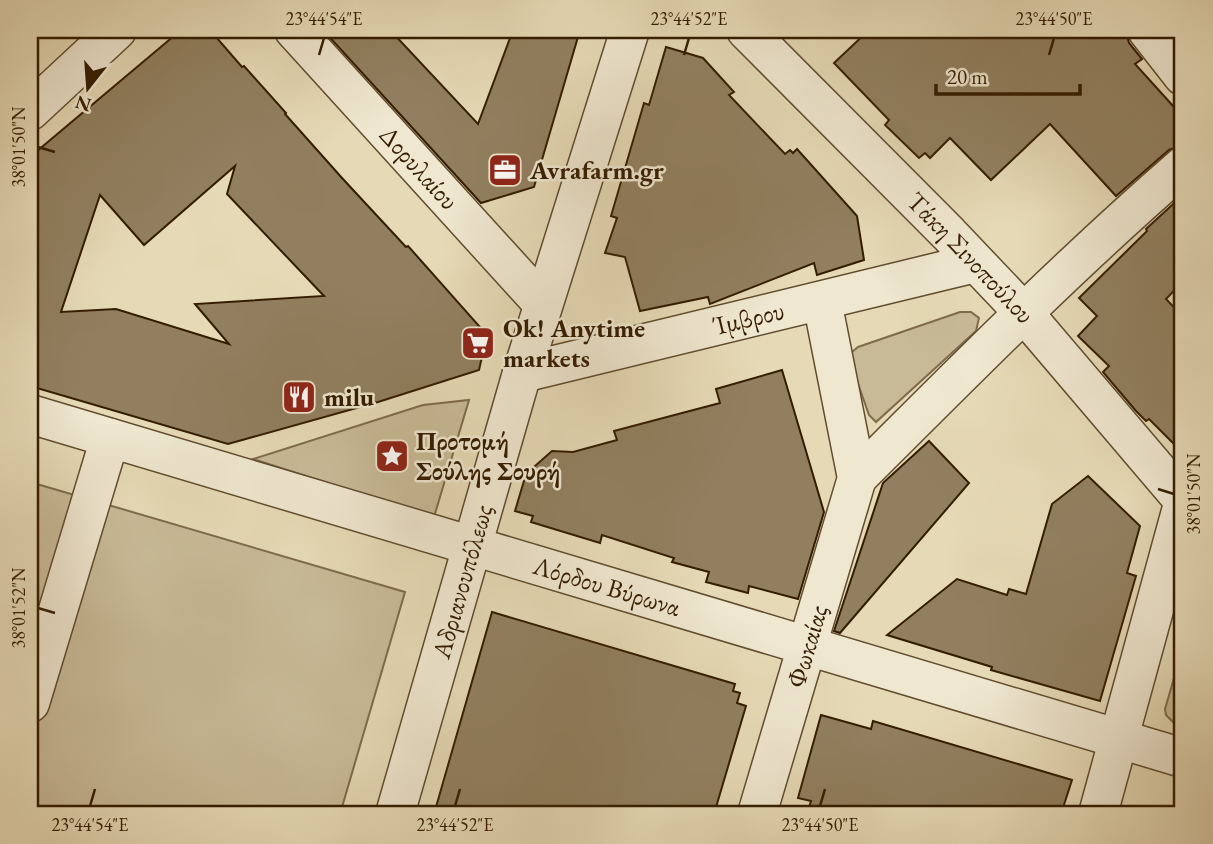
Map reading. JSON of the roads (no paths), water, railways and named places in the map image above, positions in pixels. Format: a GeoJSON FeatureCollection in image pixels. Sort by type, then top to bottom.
{"type":"FeatureCollection","features":[{"type":"Feature","properties":{"kind":"street"},"geometry":{"type":"LineString","coordinates":[[30,111],[117,30]]}},
{"type":"Feature","properties":{"kind":"street","name":"Δορυλαίου"},"geometry":{"type":"LineString","coordinates":[[294,30],[543,304]]}},
{"type":"Feature","properties":{"kind":"street","name":"Αδριανουπόλεως"},"geometry":{"type":"LineString","coordinates":[[395,814],[522,373],[630,30]]}},
{"type":"Feature","properties":{"kind":"street","name":"Τάκη Σινοπούλου"},"geometry":{"type":"LineString","coordinates":[[746,30],[1023,312],[1183,502]]}},
{"type":"Feature","properties":{"kind":"street"},"geometry":{"type":"LineString","coordinates":[[1147,30],[1183,76]]}},
{"type":"Feature","properties":{"kind":"street","name":"Φωκαίας"},"geometry":{"type":"LineString","coordinates":[[858,478],[1023,312],[1183,166]]}},
{"type":"Feature","properties":{"kind":"street","name":"Ίμβρου"},"geometry":{"type":"LineString","coordinates":[[522,373],[975,263]]}},
{"type":"Feature","properties":{"kind":"street","name":"Φωκαίας"},"geometry":{"type":"LineString","coordinates":[[757,814],[858,478],[822,301]]}},
{"type":"Feature","properties":{"kind":"street","name":"Λόρδου Βύρωνα"},"geometry":{"type":"LineString","coordinates":[[30,414],[1183,758]]}},
{"type":"Feature","properties":{"kind":"street"},"geometry":{"type":"LineString","coordinates":[[30,703],[110,438]]}},
{"type":"Feature","properties":{"kind":"street"},"geometry":{"type":"LineString","coordinates":[[1098,814],[1183,502]]}},
{"type":"Feature","properties":{"kind":"place","name":"Avrafarm.gr"},"geometry":{"type":"Point","coordinates":[505,170]}},
{"type":"Feature","properties":{"kind":"place","name":"Ok! Anytime markets"},"geometry":{"type":"Point","coordinates":[478,343]}},
{"type":"Feature","properties":{"kind":"place","name":"milu"},"geometry":{"type":"Point","coordinates":[299,397]}},
{"type":"Feature","properties":{"kind":"place","name":"Προτομή Σούλης Σουρή"},"geometry":{"type":"Point","coordinates":[392,456]}}]}
